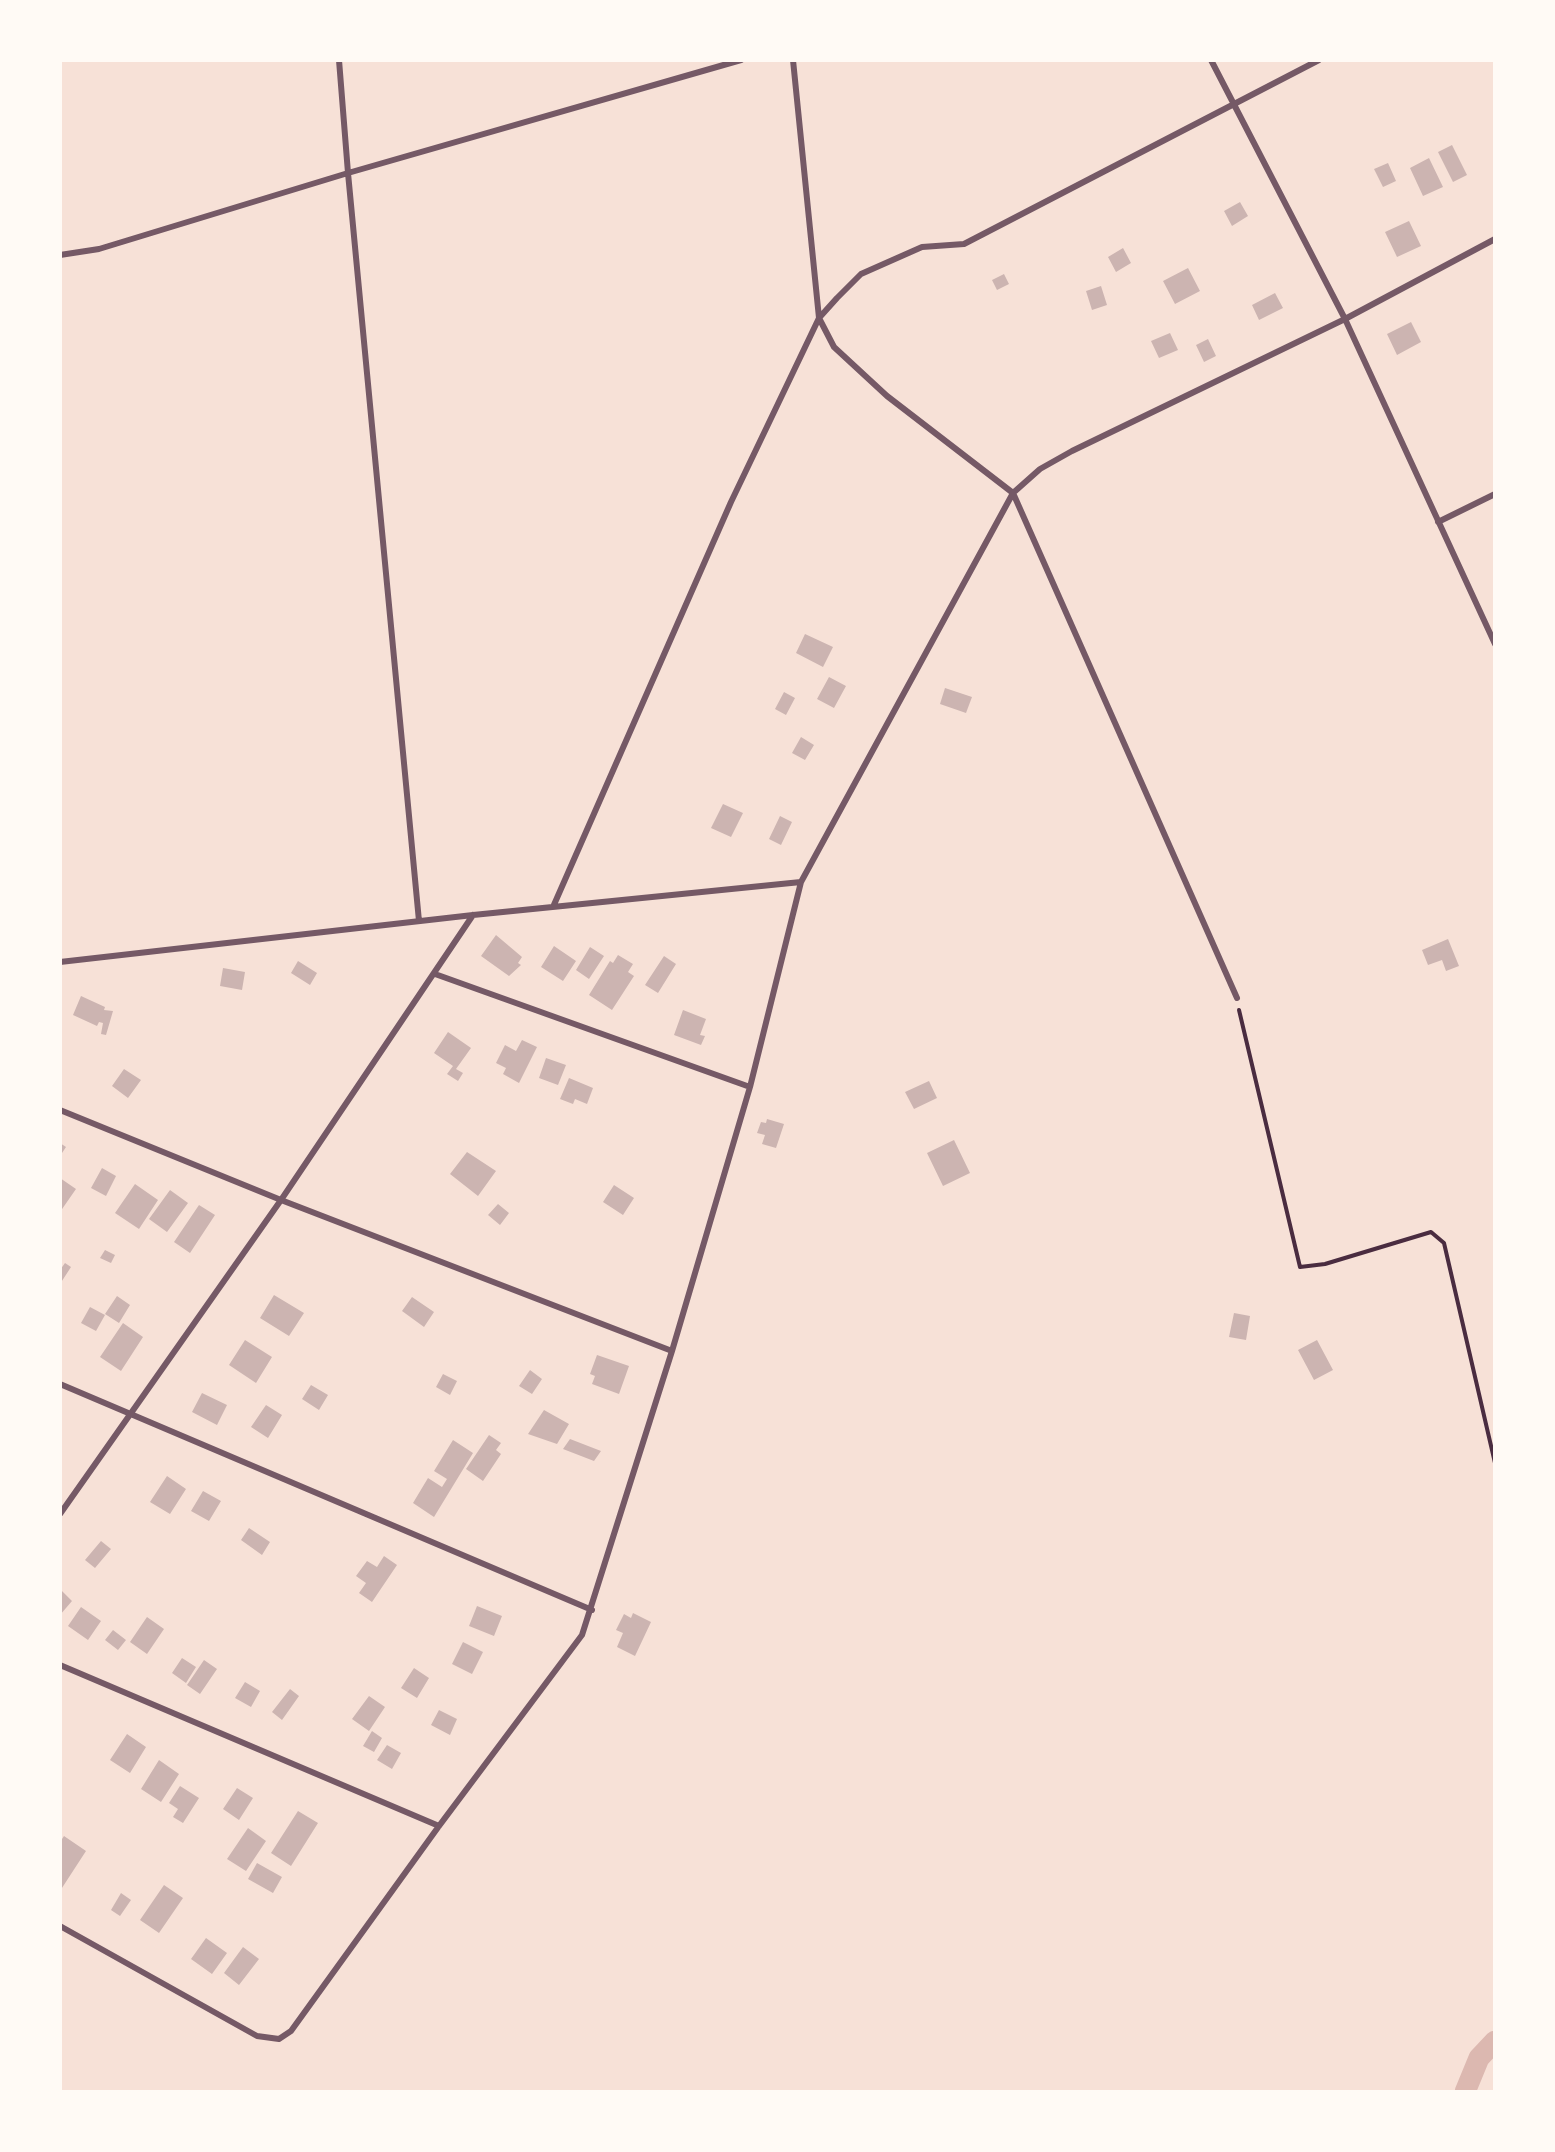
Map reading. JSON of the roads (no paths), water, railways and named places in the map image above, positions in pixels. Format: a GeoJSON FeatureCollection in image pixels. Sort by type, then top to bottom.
{"type":"FeatureCollection","features":[{"type":"Feature","properties":{"kind":"street"},"geometry":{"type":"LineString","coordinates":[[339,60],[419,921]]}},
{"type":"Feature","properties":{"kind":"street"},"geometry":{"type":"LineString","coordinates":[[60,255],[99,249],[348,173],[741,60]]}},
{"type":"Feature","properties":{"kind":"street"},"geometry":{"type":"LineString","coordinates":[[793,60],[819,318],[834,347],[887,396],[1013,494],[1237,998]]}},
{"type":"Feature","properties":{"kind":"street"},"geometry":{"type":"LineString","coordinates":[[1212,60],[1345,319],[1495,644]]}},
{"type":"Feature","properties":{"kind":"street"},"geometry":{"type":"LineString","coordinates":[[553,907],[727,513],[819,318],[861,274],[922,247],[964,244],[1319,60]]}},
{"type":"Feature","properties":{"kind":"street"},"geometry":{"type":"LineString","coordinates":[[60,1926],[257,2036],[279,2039],[291,2031],[439,1826],[582,1635],[592,1610],[672,1350],[750,1087],[801,882],[1013,494],[1040,469],[1072,451],[1345,319],[1495,239]]}},
{"type":"Feature","properties":{"kind":"street"},"geometry":{"type":"LineString","coordinates":[[1438,522],[1495,494]]}},
{"type":"Feature","properties":{"kind":"street"},"geometry":{"type":"LineString","coordinates":[[60,963],[473,915],[801,882]]}},
{"type":"Feature","properties":{"kind":"street"},"geometry":{"type":"LineString","coordinates":[[60,1514],[281,1200],[473,915]]}},
{"type":"Feature","properties":{"kind":"street"},"geometry":{"type":"LineString","coordinates":[[435,974],[750,1087]]}},
{"type":"Feature","properties":{"kind":"street"},"geometry":{"type":"LineString","coordinates":[[60,1110],[281,1200],[672,1350]]}},
{"type":"Feature","properties":{"kind":"street"},"geometry":{"type":"LineString","coordinates":[[60,1384],[592,1610]]}},
{"type":"Feature","properties":{"kind":"street"},"geometry":{"type":"LineString","coordinates":[[60,1665],[439,1826]]}},
{"type":"Feature","properties":{"kind":"waterway"},"geometry":{"type":"LineString","coordinates":[[1465,2092],[1479,2058],[1495,2041]]}}]}
